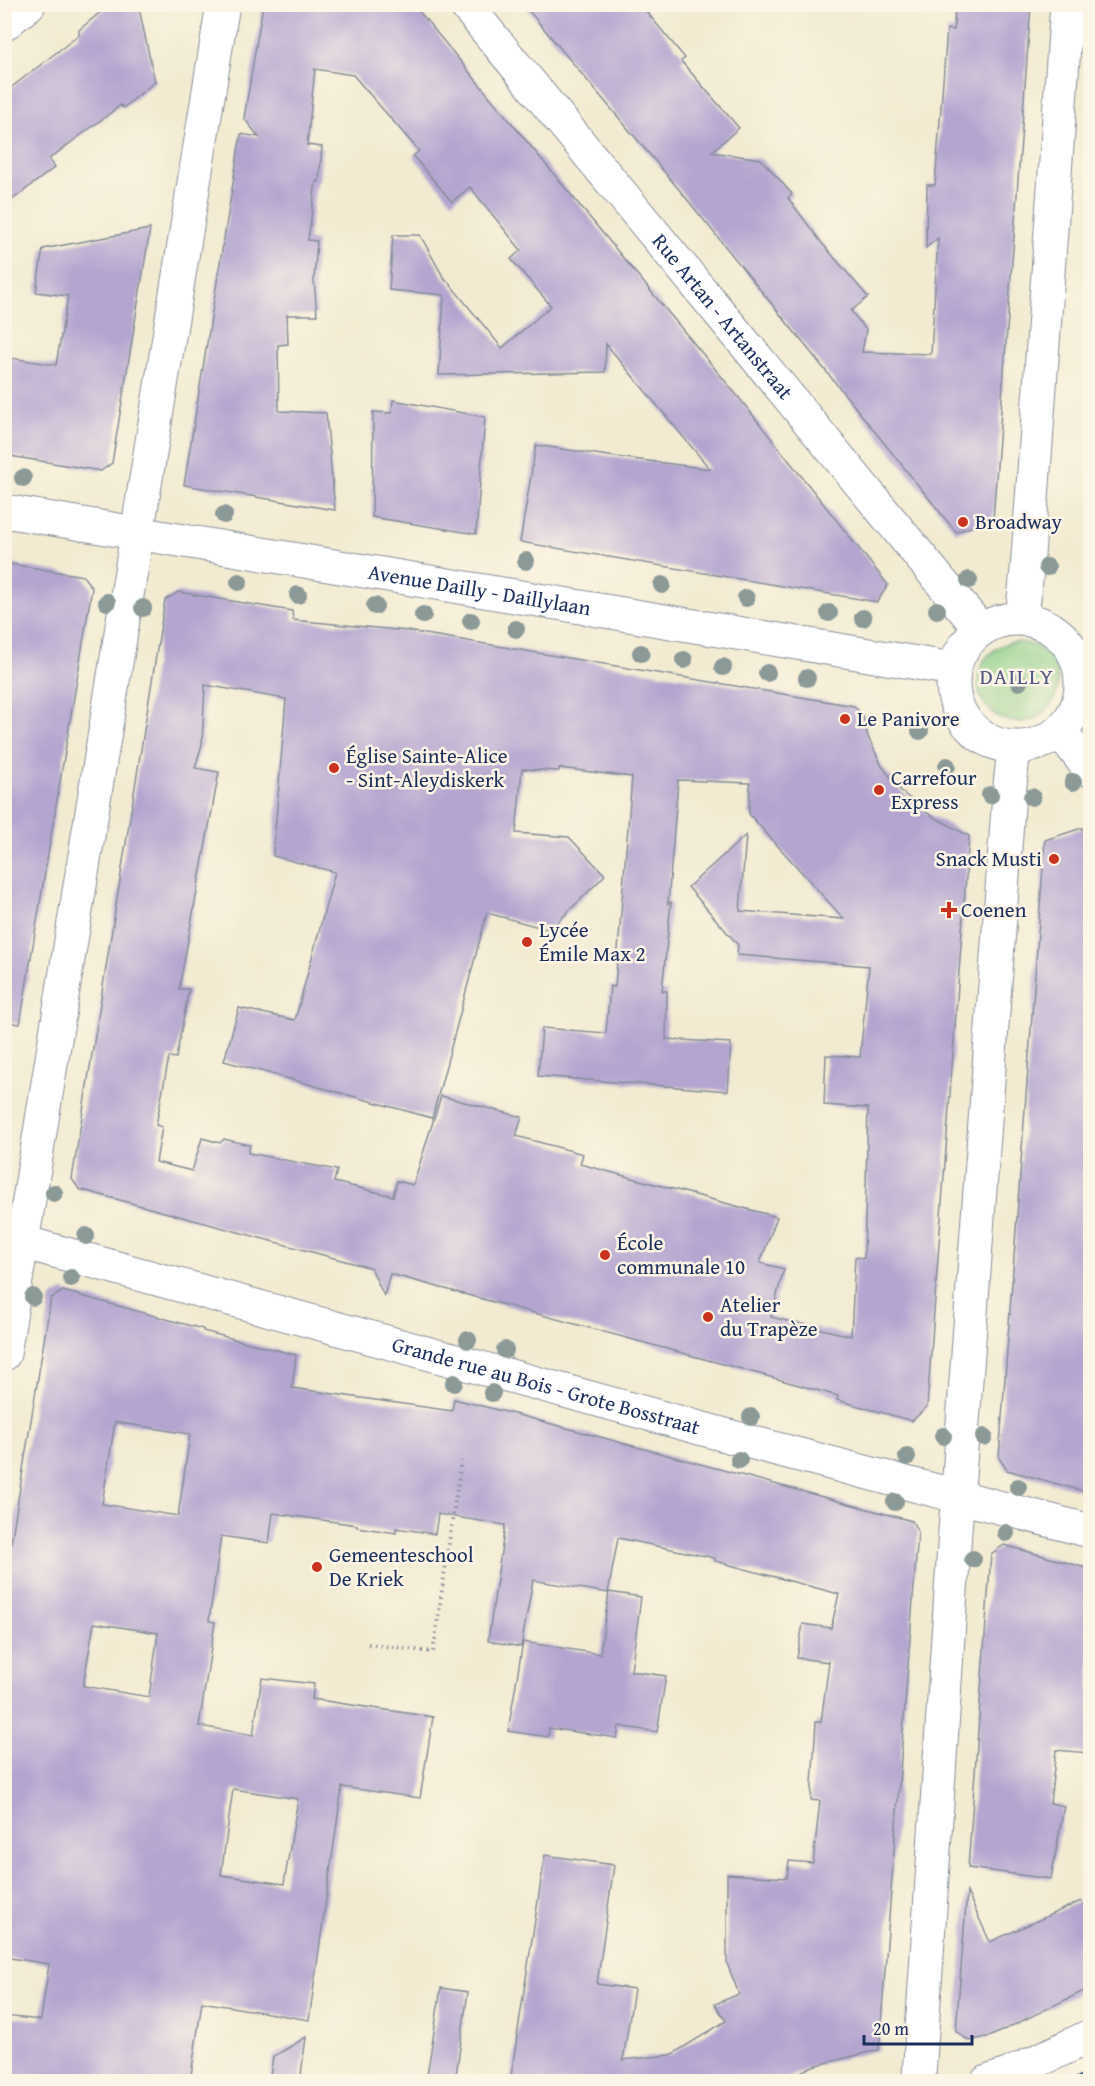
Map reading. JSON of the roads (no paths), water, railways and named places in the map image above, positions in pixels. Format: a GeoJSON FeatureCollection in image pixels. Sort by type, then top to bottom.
{"type":"FeatureCollection","features":[{"type":"Feature","properties":{"kind":"street"},"geometry":{"type":"LineString","coordinates":[[4,24],[29,4]]}},
{"type":"Feature","properties":{"kind":"street"},"geometry":{"type":"LineString","coordinates":[[4,1354],[14,1239],[138,534],[224,4]]}},
{"type":"Feature","properties":{"kind":"street","name":"Rue Artan - Artanstraat"},"geometry":{"type":"LineString","coordinates":[[465,4],[980,629]]}},
{"type":"Feature","properties":{"kind":"street"},"geometry":{"type":"LineString","coordinates":[[1022,618],[1067,4]]}},
{"type":"Feature","properties":{"kind":"street","name":"Avenue Dailly - Daillylaan"},"geometry":{"type":"LineString","coordinates":[[4,511],[953,669]]}},
{"type":"Feature","properties":{"kind":"street"},"geometry":{"type":"LineString","coordinates":[[1022,618],[1042,623],[1082,648],[1080,671],[1086,693],[1074,714],[1060,730],[1039,744],[1014,748],[988,742],[966,724],[953,698],[953,669],[962,647],[980,629],[1001,620],[1022,618]]}},
{"type":"Feature","properties":{"kind":"street"},"geometry":{"type":"LineString","coordinates":[[1060,730],[1090,770]]}},
{"type":"Feature","properties":{"kind":"street"},"geometry":{"type":"LineString","coordinates":[[920,2080],[958,1496],[1014,748]]}},
{"type":"Feature","properties":{"kind":"street","name":"Grande rue au Bois - Grote Bosstraat"},"geometry":{"type":"LineString","coordinates":[[14,1239],[770,1447],[1090,1531]]}},
{"type":"Feature","properties":{"kind":"street"},"geometry":{"type":"LineString","coordinates":[[987,2082],[1010,2074],[1090,2036]]}},
{"type":"Feature","properties":{"kind":"tram line"},"geometry":{"type":"LineString","coordinates":[[1069,2082],[1090,2071]]}},
{"type":"Feature","properties":{"kind":"place","name":"Broadway"},"geometry":{"type":"Point","coordinates":[963,522]}},
{"type":"Feature","properties":{"kind":"place","name":"Le Panivore"},"geometry":{"type":"Point","coordinates":[845,719]}},
{"type":"Feature","properties":{"kind":"place","name":"Église Sainte-Alice - Sint-Aleydiskerk"},"geometry":{"type":"Point","coordinates":[334,768]}},
{"type":"Feature","properties":{"kind":"place","name":"Carrefour Express"},"geometry":{"type":"Point","coordinates":[879,790]}},
{"type":"Feature","properties":{"kind":"place","name":"Snack Musti"},"geometry":{"type":"Point","coordinates":[1054,859]}},
{"type":"Feature","properties":{"kind":"place","name":"Coenen"},"geometry":{"type":"Point","coordinates":[949,910]}},
{"type":"Feature","properties":{"kind":"place","name":"Lycée Émile Max 2"},"geometry":{"type":"Point","coordinates":[527,942]}},
{"type":"Feature","properties":{"kind":"place","name":"École communale 10"},"geometry":{"type":"Point","coordinates":[605,1255]}},
{"type":"Feature","properties":{"kind":"place","name":"Atelier du Trapèze"},"geometry":{"type":"Point","coordinates":[708,1317]}},
{"type":"Feature","properties":{"kind":"place","name":"Gemeenteschool De Kriek"},"geometry":{"type":"Point","coordinates":[317,1567]}},
{"type":"Feature","properties":{"kind":"district","name":"DAILLY"},"geometry":{"type":"Point","coordinates":[1017,676]}}]}
